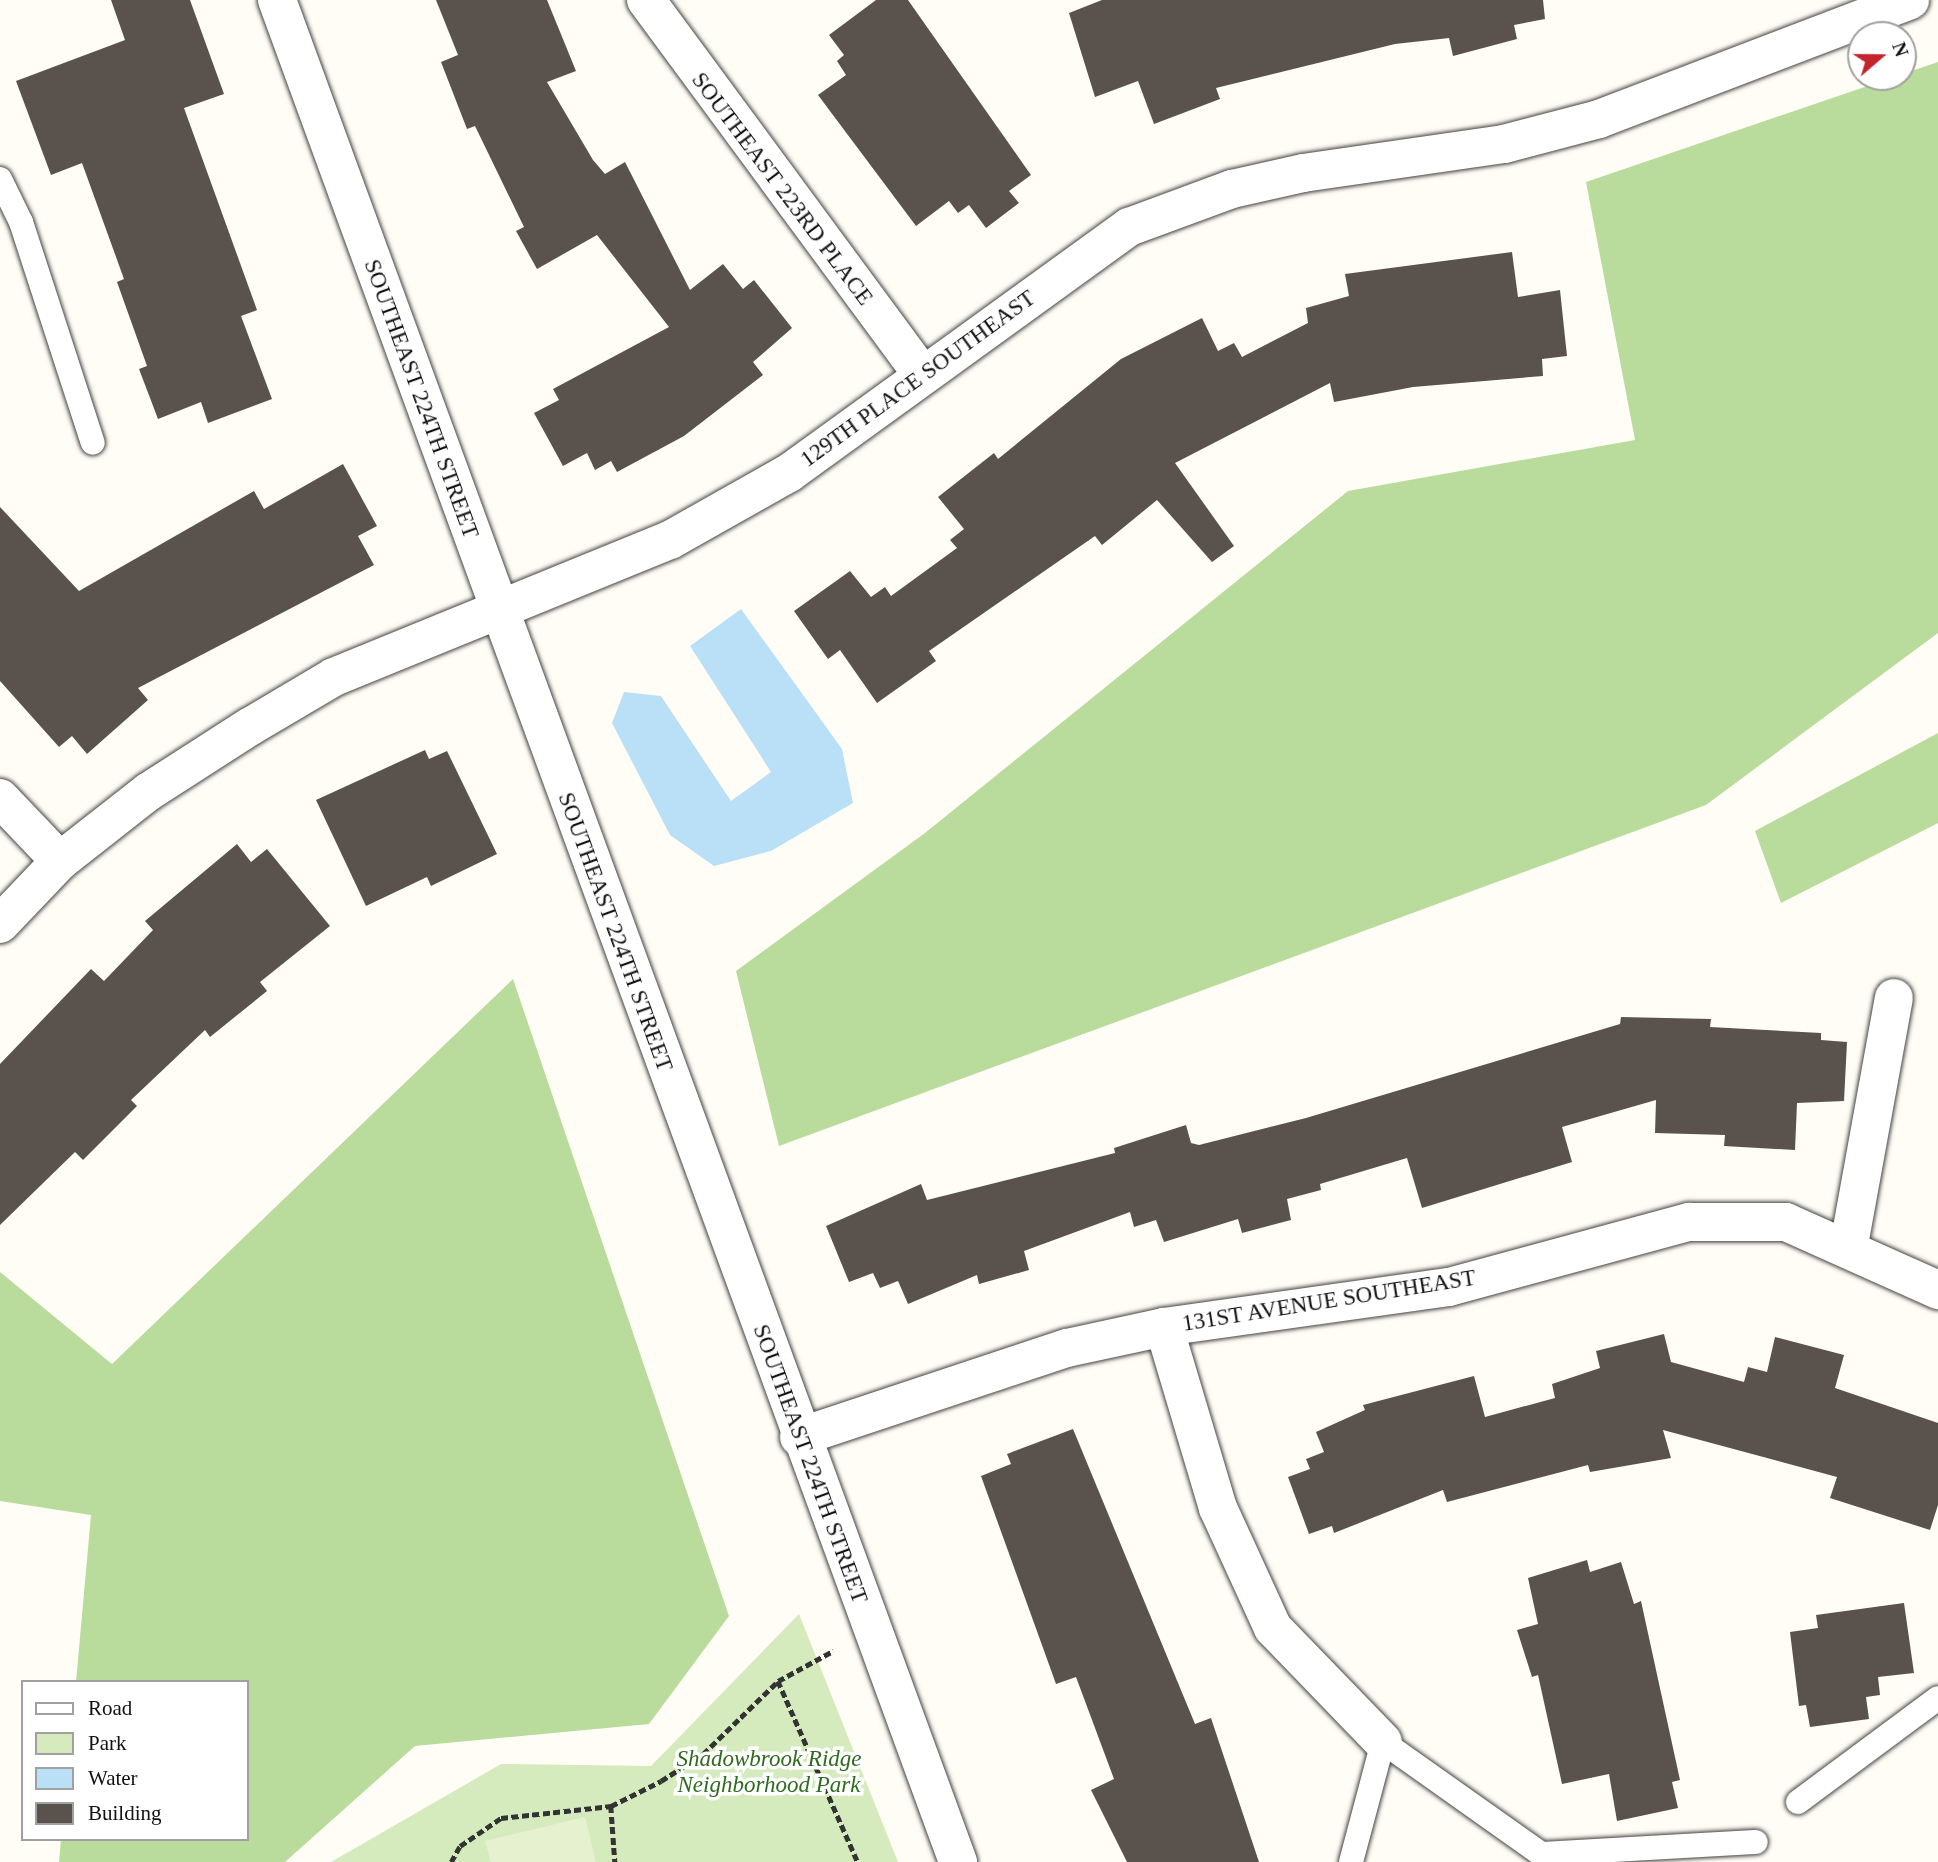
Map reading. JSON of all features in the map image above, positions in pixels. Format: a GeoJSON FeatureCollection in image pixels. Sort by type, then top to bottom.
{"type":"FeatureCollection","features":[{"type":"Feature","properties":{"kind":"street","name":"SOUTHEAST 224TH STREET"},"geometry":{"type":"LineString","coordinates":[[276,0],[799,1437],[958,1862]]}},
{"type":"Feature","properties":{"kind":"street","name":"SOUTHEAST 223RD PLACE"},"geometry":{"type":"LineString","coordinates":[[646,0],[702,85],[922,375]]}},
{"type":"Feature","properties":{"kind":"street","name":"129TH PLACE SOUTHEAST"},"geometry":{"type":"LineString","coordinates":[[0,924],[60,861],[148,792],[334,677],[496,607],[670,540],[789,473],[922,375],[1142,223],[1232,189],[1303,173],[1504,144],[1599,119],[1909,0]]}},
{"type":"Feature","properties":{"kind":"street"},"geometry":{"type":"LineString","coordinates":[[0,798],[60,861]]}},
{"type":"Feature","properties":{"kind":"street"},"geometry":{"type":"LineString","coordinates":[[1849,1245],[1894,999]]}},
{"type":"Feature","properties":{"kind":"street","name":"131ST AVENUE SOUTHEAST"},"geometry":{"type":"LineString","coordinates":[[799,1437],[1067,1348],[1164,1326],[1449,1287],[1689,1222],[1786,1222],[1849,1245],[1938,1290]]}},
{"type":"Feature","properties":{"kind":"street"},"geometry":{"type":"LineString","coordinates":[[1164,1326],[1217,1508],[1273,1628],[1383,1742]]}},
{"type":"Feature","properties":{"kind":"lane"},"geometry":{"type":"LineString","coordinates":[[0,179],[21,222],[93,443]]}},
{"type":"Feature","properties":{"kind":"lane"},"geometry":{"type":"LineString","coordinates":[[1798,1802],[1938,1698]]}},
{"type":"Feature","properties":{"kind":"lane"},"geometry":{"type":"LineString","coordinates":[[1351,1862],[1383,1742],[1541,1854],[1756,1842]]}},
{"type":"Feature","properties":{"kind":"path"},"geometry":{"type":"LineString","coordinates":[[450,1862],[468,1839],[501,1818],[611,1806],[703,1754],[778,1681],[874,1636]]}},
{"type":"Feature","properties":{"kind":"path"},"geometry":{"type":"LineString","coordinates":[[778,1681],[858,1862]]}},
{"type":"Feature","properties":{"kind":"path"},"geometry":{"type":"LineString","coordinates":[[611,1806],[615,1862]]}},
{"type":"Feature","properties":{"kind":"green space"},"geometry":{"type":"Polygon","coordinates":[[[1938,62],[1938,633],[1706,805],[779,1146],[736,971],[925,833],[1348,491],[1635,440],[1586,182],[1853,91],[1917,91],[1917,69],[1938,62]]]}},
{"type":"Feature","properties":{"kind":"green space"},"geometry":{"type":"Polygon","coordinates":[[[1938,733],[1938,823],[1781,903],[1755,831],[1938,733]]]}},
{"type":"Feature","properties":{"kind":"green space"},"geometry":{"type":"Polygon","coordinates":[[[513,979],[729,1616],[649,1724],[415,1746],[285,1862],[59,1862],[61,1841],[248,1841],[248,1680],[76,1680],[91,1515],[0,1501],[0,1272],[112,1364],[513,979]]]}},
{"type":"Feature","properties":{"kind":"green space","name":"Shadowbrook Ridge Neighborhood Park"},"geometry":{"type":"Polygon","coordinates":[[[799,1614],[898,1862],[331,1862],[501,1764],[651,1766],[799,1614]]]}},
{"type":"Feature","properties":{"kind":"green space"},"geometry":{"type":"Polygon","coordinates":[[[585,1817],[596,1862],[491,1862],[485,1841],[585,1817]]]}},
{"type":"Feature","properties":{"kind":"water"},"geometry":{"type":"Polygon","coordinates":[[[741,609],[842,749],[853,803],[771,851],[714,866],[670,835],[612,723],[624,692],[661,696],[731,801],[771,772],[690,646],[741,609]]]}},
{"type":"Feature","properties":{"kind":"building"},"geometry":{"type":"Polygon","coordinates":[[[111,0],[190,0],[224,94],[184,108],[257,310],[241,316],[272,399],[208,423],[201,402],[158,419],[139,369],[147,366],[117,282],[124,279],[82,163],[51,175],[16,81],[125,40],[111,0]]]}},
{"type":"Feature","properties":{"kind":"building"},"geometry":{"type":"Polygon","coordinates":[[[436,0],[547,0],[576,71],[547,82],[593,160],[605,174],[625,162],[690,290],[723,264],[743,289],[754,280],[792,328],[753,362],[763,375],[684,436],[617,472],[611,461],[595,470],[587,453],[563,466],[534,413],[559,400],[553,389],[669,327],[597,235],[537,269],[516,231],[524,227],[475,126],[467,129],[441,62],[458,55],[436,0]]]}},
{"type":"Feature","properties":{"kind":"building"},"geometry":{"type":"Polygon","coordinates":[[[876,0],[908,0],[1031,175],[1009,191],[1019,203],[986,228],[969,205],[958,213],[949,201],[916,226],[818,95],[846,75],[837,61],[844,55],[829,35],[876,0]]]}},
{"type":"Feature","properties":{"kind":"building"},"geometry":{"type":"Polygon","coordinates":[[[1102,0],[1543,0],[1545,19],[1514,25],[1517,39],[1453,56],[1449,38],[1395,44],[1216,88],[1220,99],[1154,124],[1138,81],[1095,97],[1069,13],[1102,0]]]}},
{"type":"Feature","properties":{"kind":"building"},"geometry":{"type":"Polygon","coordinates":[[[1512,252],[1518,297],[1560,290],[1567,356],[1542,359],[1543,376],[1413,387],[1334,402],[1330,383],[1175,463],[1234,546],[1212,562],[1157,500],[1102,545],[1095,536],[929,651],[936,661],[877,703],[840,650],[828,659],[794,611],[850,571],[871,597],[885,587],[891,596],[957,548],[950,540],[964,529],[938,497],[994,453],[998,459],[1121,359],[1202,318],[1218,351],[1234,343],[1242,357],[1308,323],[1306,308],[1349,296],[1345,274],[1512,252]]]}},
{"type":"Feature","properties":{"kind":"building"},"geometry":{"type":"Polygon","coordinates":[[[343,464],[377,526],[358,536],[374,565],[138,688],[148,700],[87,754],[72,736],[59,747],[0,681],[0,507],[79,591],[254,491],[264,509],[343,464]]]}},
{"type":"Feature","properties":{"kind":"building"},"geometry":{"type":"Polygon","coordinates":[[[425,750],[429,759],[447,751],[497,854],[431,886],[427,877],[366,906],[316,800],[425,750]]]}},
{"type":"Feature","properties":{"kind":"building"},"geometry":{"type":"Polygon","coordinates":[[[237,844],[251,862],[267,849],[330,926],[260,982],[267,991],[210,1037],[205,1030],[131,1100],[137,1106],[83,1160],[75,1152],[0,1225],[0,1064],[91,969],[104,981],[153,930],[145,921],[237,844]]]}},
{"type":"Feature","properties":{"kind":"building"},"geometry":{"type":"Polygon","coordinates":[[[1621,1017],[1711,1019],[1710,1027],[1821,1033],[1821,1040],[1847,1042],[1844,1101],[1797,1103],[1795,1150],[1724,1146],[1725,1135],[1655,1133],[1656,1100],[1562,1127],[1572,1162],[1422,1208],[1407,1158],[1320,1184],[1321,1190],[1287,1199],[1291,1220],[1242,1233],[1238,1219],[1164,1242],[1156,1220],[1134,1227],[1130,1212],[1024,1251],[1029,1270],[979,1284],[977,1275],[908,1304],[898,1281],[880,1288],[873,1273],[849,1282],[826,1226],[921,1184],[927,1200],[1115,1153],[1114,1148],[1186,1125],[1191,1143],[1199,1145],[1306,1118],[1620,1024],[1621,1017]]]}},
{"type":"Feature","properties":{"kind":"building"},"geometry":{"type":"Polygon","coordinates":[[[1664,1334],[1671,1362],[1744,1382],[1748,1367],[1767,1372],[1775,1337],[1844,1355],[1835,1388],[1938,1423],[1938,1505],[1930,1530],[1830,1498],[1837,1477],[1663,1430],[1671,1458],[1590,1472],[1588,1465],[1447,1502],[1443,1490],[1334,1533],[1332,1526],[1309,1534],[1288,1477],[1310,1469],[1306,1459],[1324,1452],[1316,1432],[1365,1410],[1363,1405],[1474,1376],[1485,1417],[1555,1398],[1552,1384],[1600,1368],[1596,1351],[1664,1334]]]}},
{"type":"Feature","properties":{"kind":"building"},"geometry":{"type":"Polygon","coordinates":[[[1073,1429],[1195,1724],[1211,1718],[1259,1862],[1127,1862],[1091,1790],[1114,1779],[1076,1677],[1056,1684],[981,1476],[1011,1464],[1007,1454],[1073,1429]]]}},
{"type":"Feature","properties":{"kind":"building"},"geometry":{"type":"Polygon","coordinates":[[[1587,1560],[1590,1572],[1621,1562],[1634,1604],[1641,1601],[1680,1780],[1672,1782],[1678,1808],[1617,1821],[1609,1774],[1562,1784],[1538,1675],[1532,1677],[1517,1630],[1538,1624],[1528,1578],[1587,1560]]]}},
{"type":"Feature","properties":{"kind":"building"},"geometry":{"type":"Polygon","coordinates":[[[1904,1603],[1914,1673],[1878,1677],[1880,1695],[1866,1697],[1869,1719],[1810,1727],[1806,1705],[1799,1706],[1790,1632],[1818,1628],[1816,1615],[1904,1603]]]}}]}
